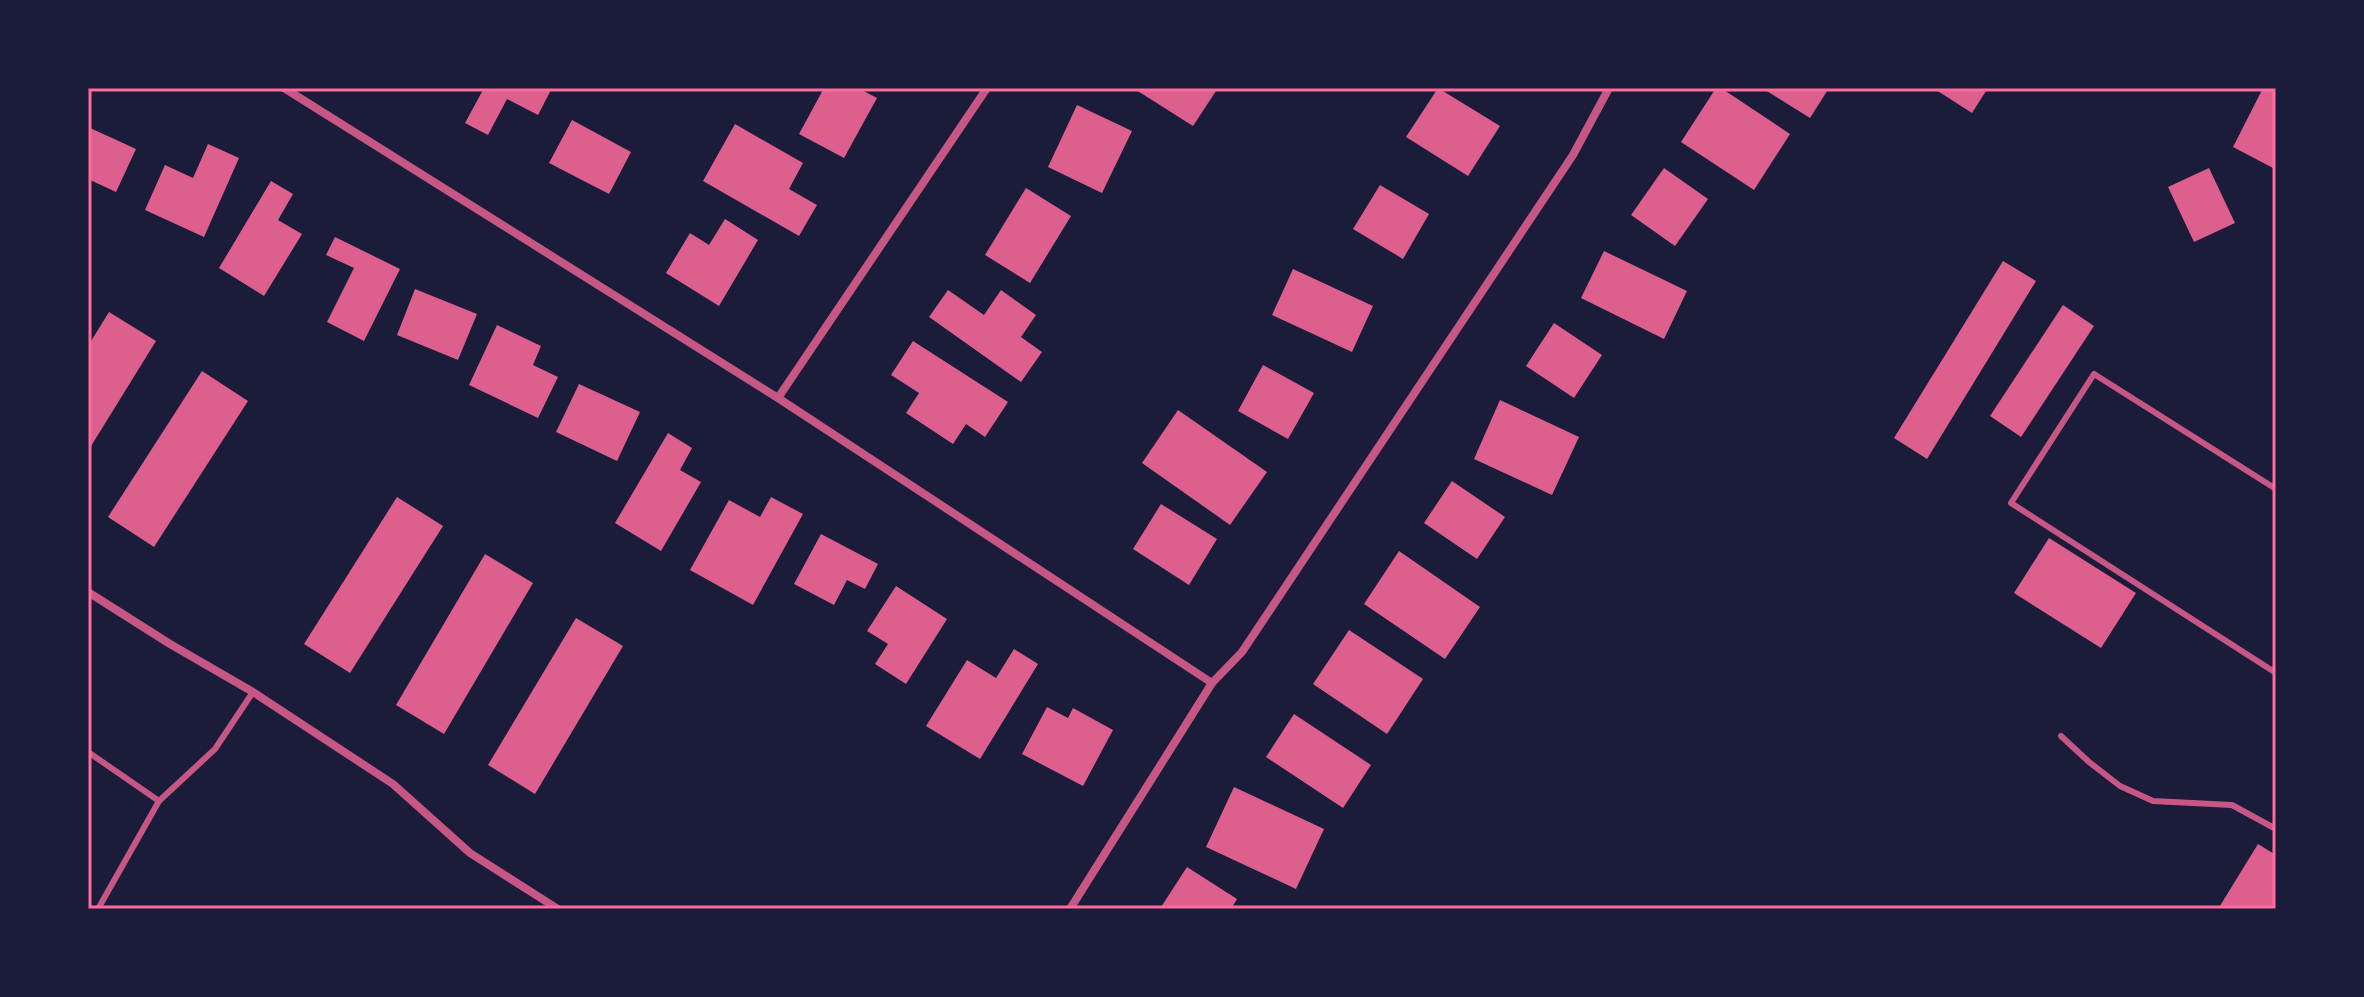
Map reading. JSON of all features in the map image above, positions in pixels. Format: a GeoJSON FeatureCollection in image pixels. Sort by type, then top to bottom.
{"type":"FeatureCollection","features":[{"type":"Feature","properties":{"kind":"street"},"geometry":{"type":"LineString","coordinates":[[284,88],[778,398],[1212,683]]}},
{"type":"Feature","properties":{"kind":"street"},"geometry":{"type":"LineString","coordinates":[[778,398],[987,88]]}},
{"type":"Feature","properties":{"kind":"street"},"geometry":{"type":"LineString","coordinates":[[1070,909],[1212,683],[1242,652],[1573,155],[1609,88]]}},
{"type":"Feature","properties":{"kind":"street"},"geometry":{"type":"LineString","coordinates":[[88,592],[253,692],[393,784],[470,853],[558,909]]}},
{"type":"Feature","properties":{"kind":"lane"},"geometry":{"type":"LineString","coordinates":[[2276,489],[2094,374],[2011,503],[2276,673]]}},
{"type":"Feature","properties":{"kind":"lane"},"geometry":{"type":"LineString","coordinates":[[98,909],[159,801],[215,749],[253,692]]}},
{"type":"Feature","properties":{"kind":"lane"},"geometry":{"type":"LineString","coordinates":[[2061,736],[2120,786],[2153,801],[2232,805],[2276,829]]}},
{"type":"Feature","properties":{"kind":"lane"},"geometry":{"type":"LineString","coordinates":[[88,752],[159,801]]}},
{"type":"Feature","properties":{"kind":"building"},"geometry":{"type":"Polygon","coordinates":[[[484,88],[552,88],[538,115],[507,99],[488,135],[465,123],[484,88]]]}},
{"type":"Feature","properties":{"kind":"building"},"geometry":{"type":"Polygon","coordinates":[[[824,88],[858,88],[877,98],[844,158],[799,134],[824,88]]]}},
{"type":"Feature","properties":{"kind":"building"},"geometry":{"type":"Polygon","coordinates":[[[1133,88],[1218,88],[1193,126],[1133,88]]]}},
{"type":"Feature","properties":{"kind":"building"},"geometry":{"type":"Polygon","coordinates":[[[1438,88],[1500,126],[1468,176],[1406,137],[1438,88]]]}},
{"type":"Feature","properties":{"kind":"building"},"geometry":{"type":"Polygon","coordinates":[[[1716,88],[1721,88],[1790,134],[1754,190],[1681,142],[1716,88]]]}},
{"type":"Feature","properties":{"kind":"building"},"geometry":{"type":"Polygon","coordinates":[[[1762,88],[1829,88],[1810,118],[1762,88]]]}},
{"type":"Feature","properties":{"kind":"building"},"geometry":{"type":"Polygon","coordinates":[[[1933,88],[1988,88],[1972,113],[1933,88]]]}},
{"type":"Feature","properties":{"kind":"building"},"geometry":{"type":"Polygon","coordinates":[[[2263,88],[2276,88],[2276,162],[2273,168],[2233,147],[2263,88]]]}},
{"type":"Feature","properties":{"kind":"building"},"geometry":{"type":"Polygon","coordinates":[[[1077,105],[1132,131],[1102,193],[1048,167],[1077,105]]]}},
{"type":"Feature","properties":{"kind":"building"},"geometry":{"type":"Polygon","coordinates":[[[572,120],[631,152],[609,194],[549,163],[572,120]]]}},
{"type":"Feature","properties":{"kind":"building"},"geometry":{"type":"Polygon","coordinates":[[[735,124],[803,163],[789,189],[817,205],[799,236],[703,181],[735,124]]]}},
{"type":"Feature","properties":{"kind":"building"},"geometry":{"type":"Polygon","coordinates":[[[88,127],[136,149],[116,192],[88,179],[88,127]]]}},
{"type":"Feature","properties":{"kind":"building"},"geometry":{"type":"Polygon","coordinates":[[[208,144],[239,158],[204,237],[145,210],[165,165],[193,178],[208,144]]]}},
{"type":"Feature","properties":{"kind":"building"},"geometry":{"type":"Polygon","coordinates":[[[1664,168],[1708,199],[1675,246],[1631,215],[1664,168]]]}},
{"type":"Feature","properties":{"kind":"building"},"geometry":{"type":"Polygon","coordinates":[[[2209,168],[2235,223],[2194,242],[2168,187],[2209,168]]]}},
{"type":"Feature","properties":{"kind":"building"},"geometry":{"type":"Polygon","coordinates":[[[271,181],[293,194],[278,220],[302,234],[264,296],[219,268],[271,181]]]}},
{"type":"Feature","properties":{"kind":"building"},"geometry":{"type":"Polygon","coordinates":[[[1380,185],[1429,214],[1403,259],[1353,229],[1380,185]]]}},
{"type":"Feature","properties":{"kind":"building"},"geometry":{"type":"Polygon","coordinates":[[[1026,188],[1071,216],[1030,283],[985,255],[1026,188]]]}},
{"type":"Feature","properties":{"kind":"building"},"geometry":{"type":"Polygon","coordinates":[[[725,219],[758,240],[719,306],[666,273],[690,233],[709,245],[725,219]]]}},
{"type":"Feature","properties":{"kind":"building"},"geometry":{"type":"Polygon","coordinates":[[[335,237],[400,269],[364,341],[327,322],[354,268],[326,255],[335,237]]]}},
{"type":"Feature","properties":{"kind":"building"},"geometry":{"type":"Polygon","coordinates":[[[1604,251],[1687,291],[1664,339],[1581,298],[1604,251]]]}},
{"type":"Feature","properties":{"kind":"building"},"geometry":{"type":"Polygon","coordinates":[[[2003,261],[2036,281],[1927,459],[1894,438],[2003,261]]]}},
{"type":"Feature","properties":{"kind":"building"},"geometry":{"type":"Polygon","coordinates":[[[1293,269],[1373,306],[1352,352],[1272,315],[1293,269]]]}},
{"type":"Feature","properties":{"kind":"building"},"geometry":{"type":"Polygon","coordinates":[[[415,289],[477,314],[458,360],[397,335],[415,289]]]}},
{"type":"Feature","properties":{"kind":"building"},"geometry":{"type":"Polygon","coordinates":[[[948,290],[984,315],[1001,290],[1036,315],[1021,337],[1042,352],[1021,382],[929,317],[948,290]]]}},
{"type":"Feature","properties":{"kind":"building"},"geometry":{"type":"Polygon","coordinates":[[[2063,305],[2094,326],[2021,437],[1990,416],[2063,305]]]}},
{"type":"Feature","properties":{"kind":"building"},"geometry":{"type":"Polygon","coordinates":[[[109,312],[156,341],[88,451],[88,346],[109,312]]]}},
{"type":"Feature","properties":{"kind":"building"},"geometry":{"type":"Polygon","coordinates":[[[1554,323],[1602,355],[1574,398],[1526,366],[1554,323]]]}},
{"type":"Feature","properties":{"kind":"building"},"geometry":{"type":"Polygon","coordinates":[[[497,325],[541,346],[533,365],[558,377],[538,418],[469,385],[497,325]]]}},
{"type":"Feature","properties":{"kind":"building"},"geometry":{"type":"Polygon","coordinates":[[[913,341],[1008,402],[985,437],[966,424],[953,444],[906,413],[919,393],[891,375],[913,341]]]}},
{"type":"Feature","properties":{"kind":"building"},"geometry":{"type":"Polygon","coordinates":[[[1263,365],[1314,393],[1288,439],[1238,411],[1263,365]]]}},
{"type":"Feature","properties":{"kind":"building"},"geometry":{"type":"Polygon","coordinates":[[[202,371],[248,401],[154,547],[108,517],[202,371]]]}},
{"type":"Feature","properties":{"kind":"building"},"geometry":{"type":"Polygon","coordinates":[[[579,384],[640,412],[617,461],[556,432],[579,384]]]}},
{"type":"Feature","properties":{"kind":"building"},"geometry":{"type":"Polygon","coordinates":[[[1500,400],[1579,437],[1552,495],[1474,459],[1500,400]]]}},
{"type":"Feature","properties":{"kind":"building"},"geometry":{"type":"Polygon","coordinates":[[[1178,410],[1267,472],[1230,525],[1142,463],[1178,410]]]}},
{"type":"Feature","properties":{"kind":"building"},"geometry":{"type":"Polygon","coordinates":[[[668,433],[692,448],[680,470],[701,482],[661,551],[615,523],[668,433]]]}},
{"type":"Feature","properties":{"kind":"building"},"geometry":{"type":"Polygon","coordinates":[[[1452,481],[1505,517],[1477,559],[1424,523],[1452,481]]]}},
{"type":"Feature","properties":{"kind":"building"},"geometry":{"type":"Polygon","coordinates":[[[397,497],[443,526],[350,673],[304,644],[397,497]]]}},
{"type":"Feature","properties":{"kind":"building"},"geometry":{"type":"Polygon","coordinates":[[[771,497],[803,514],[753,605],[690,570],[729,500],[760,517],[771,497]]]}},
{"type":"Feature","properties":{"kind":"building"},"geometry":{"type":"Polygon","coordinates":[[[1161,504],[1217,539],[1189,585],[1133,549],[1161,504]]]}},
{"type":"Feature","properties":{"kind":"building"},"geometry":{"type":"Polygon","coordinates":[[[821,534],[878,564],[865,589],[847,580],[834,605],[794,584],[821,534]]]}},
{"type":"Feature","properties":{"kind":"building"},"geometry":{"type":"Polygon","coordinates":[[[2049,538],[2136,593],[2101,648],[2014,593],[2049,538]]]}},
{"type":"Feature","properties":{"kind":"building"},"geometry":{"type":"Polygon","coordinates":[[[1399,551],[1480,607],[1445,659],[1364,604],[1399,551]]]}},
{"type":"Feature","properties":{"kind":"building"},"geometry":{"type":"Polygon","coordinates":[[[485,554],[533,583],[444,734],[396,705],[485,554]]]}},
{"type":"Feature","properties":{"kind":"building"},"geometry":{"type":"Polygon","coordinates":[[[896,586],[947,619],[906,684],[875,664],[888,644],[867,631],[896,586]]]}},
{"type":"Feature","properties":{"kind":"building"},"geometry":{"type":"Polygon","coordinates":[[[576,618],[623,646],[535,794],[488,765],[576,618]]]}},
{"type":"Feature","properties":{"kind":"building"},"geometry":{"type":"Polygon","coordinates":[[[1349,630],[1423,679],[1387,734],[1313,684],[1349,630]]]}},
{"type":"Feature","properties":{"kind":"building"},"geometry":{"type":"Polygon","coordinates":[[[1014,649],[1038,664],[980,759],[926,726],[967,660],[996,678],[1014,649]]]}},
{"type":"Feature","properties":{"kind":"building"},"geometry":{"type":"Polygon","coordinates":[[[1047,707],[1068,718],[1073,708],[1113,730],[1083,786],[1022,754],[1047,707]]]}},
{"type":"Feature","properties":{"kind":"building"},"geometry":{"type":"Polygon","coordinates":[[[1294,714],[1371,765],[1343,808],[1266,757],[1294,714]]]}},
{"type":"Feature","properties":{"kind":"building"},"geometry":{"type":"Polygon","coordinates":[[[1234,787],[1324,829],[1296,889],[1206,847],[1234,787]]]}},
{"type":"Feature","properties":{"kind":"building"},"geometry":{"type":"Polygon","coordinates":[[[2258,844],[2276,855],[2276,909],[2218,909],[2258,844]]]}},
{"type":"Feature","properties":{"kind":"building"},"geometry":{"type":"Polygon","coordinates":[[[1187,867],[1237,899],[1231,909],[1161,907],[1187,867]]]}}]}
